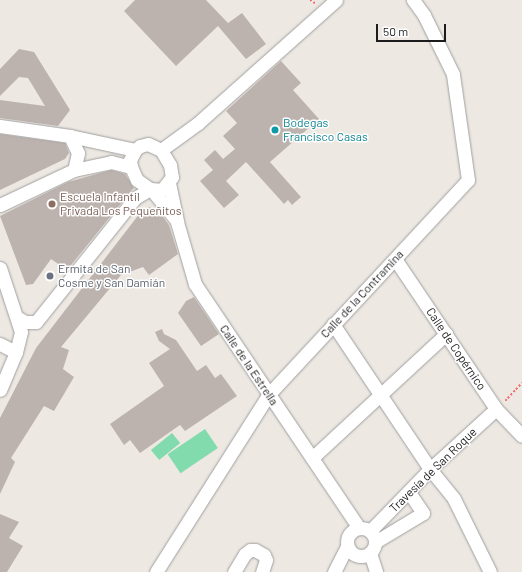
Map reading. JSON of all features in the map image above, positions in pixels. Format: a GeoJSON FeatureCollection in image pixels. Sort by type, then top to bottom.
{"type":"FeatureCollection","features":[{"type":"Feature","properties":{"kind":"street"},"geometry":{"type":"LineString","coordinates":[[161,150],[198,123],[336,0]]}},
{"type":"Feature","properties":{"kind":"street","name":"Calle de la Contramina"},"geometry":{"type":"LineString","coordinates":[[156,572],[269,394],[332,324],[468,180],[453,74],[424,15],[413,0]]}},
{"type":"Feature","properties":{"kind":"street"},"geometry":{"type":"LineString","coordinates":[[0,126],[70,136],[135,150]]}},
{"type":"Feature","properties":{"kind":"street"},"geometry":{"type":"LineString","coordinates":[[70,136],[78,153],[74,170]]}},
{"type":"Feature","properties":{"kind":"street"},"geometry":{"type":"LineString","coordinates":[[148,144],[161,150],[170,165],[169,183],[162,190],[150,189],[137,180],[131,167],[130,160],[135,150],[140,146],[148,144]]}},
{"type":"Feature","properties":{"kind":"street"},"geometry":{"type":"LineString","coordinates":[[0,205],[74,170],[112,162],[131,167]]}},
{"type":"Feature","properties":{"kind":"street","name":"Calle de la Estrella"},"geometry":{"type":"LineString","coordinates":[[169,183],[177,222],[195,284],[339,499],[375,572]]}},
{"type":"Feature","properties":{"kind":"street"},"geometry":{"type":"LineString","coordinates":[[18,318],[25,322],[36,322],[135,198],[150,189]]}},
{"type":"Feature","properties":{"kind":"street","name":"Calle de la Estrella"},"geometry":{"type":"LineString","coordinates":[[150,189],[177,222]]}},
{"type":"Feature","properties":{"kind":"street","name":"Calle de Copérnico"},"geometry":{"type":"LineString","coordinates":[[395,259],[496,409],[522,436]]}},
{"type":"Feature","properties":{"kind":"street"},"geometry":{"type":"LineString","coordinates":[[0,268],[18,318],[21,332],[16,352],[0,390]]}},
{"type":"Feature","properties":{"kind":"street"},"geometry":{"type":"LineString","coordinates":[[332,324],[430,470],[454,499],[490,572]]}},
{"type":"Feature","properties":{"kind":"street"},"geometry":{"type":"LineString","coordinates":[[312,458],[446,334]]}},
{"type":"Feature","properties":{"kind":"street"},"geometry":{"type":"LineString","coordinates":[[0,344],[16,352]]}},
{"type":"Feature","properties":{"kind":"street","name":"Travesía de San Roque"},"geometry":{"type":"LineString","coordinates":[[335,571],[408,492],[496,409]]}},
{"type":"Feature","properties":{"kind":"street"},"geometry":{"type":"LineString","coordinates":[[361,543],[423,513],[408,492]]}},
{"type":"Feature","properties":{"kind":"street"},"geometry":{"type":"LineString","coordinates":[[234,572],[245,554],[250,550],[255,550],[264,555],[266,560],[262,572]]}},
{"type":"Feature","properties":{"kind":"path"},"geometry":{"type":"LineString","coordinates":[[496,409],[522,383]]}},
{"type":"Feature","properties":{"kind":"green space"},"geometry":{"type":"Polygon","coordinates":[[[205,429],[218,448],[181,473],[168,454],[205,429]]]}},
{"type":"Feature","properties":{"kind":"green space"},"geometry":{"type":"Polygon","coordinates":[[[172,433],[180,443],[159,460],[151,450],[172,433]]]}},
{"type":"Feature","properties":{"kind":"building"},"geometry":{"type":"Polygon","coordinates":[[[135,0],[206,0],[228,23],[242,13],[266,44],[246,59],[218,26],[176,66],[124,11],[135,0]]]}},
{"type":"Feature","properties":{"kind":"building"},"geometry":{"type":"Polygon","coordinates":[[[19,49],[34,52],[70,110],[58,126],[0,118],[0,100],[45,106],[28,78],[19,77],[0,96],[0,69],[19,49]]]}},
{"type":"Feature","properties":{"kind":"building","name":"Bodegas Francisco Casas"},"geometry":{"type":"Polygon","coordinates":[[[281,61],[301,83],[293,90],[319,119],[270,162],[301,197],[292,205],[288,200],[284,204],[246,162],[226,181],[239,195],[224,208],[200,181],[213,170],[204,160],[215,150],[223,159],[235,149],[223,136],[237,123],[226,111],[281,61]]]}},
{"type":"Feature","properties":{"kind":"building"},"geometry":{"type":"Polygon","coordinates":[[[0,134],[65,143],[69,153],[65,159],[0,190],[0,134]]]}},
{"type":"Feature","properties":{"kind":"building"},"geometry":{"type":"Polygon","coordinates":[[[111,170],[125,174],[134,188],[67,270],[51,259],[33,284],[26,285],[0,216],[68,182],[111,170]]]}},
{"type":"Feature","properties":{"kind":"building"},"geometry":{"type":"Polygon","coordinates":[[[149,207],[160,213],[169,225],[178,254],[149,275],[143,267],[121,275],[61,347],[69,350],[63,369],[74,377],[54,411],[44,406],[11,458],[15,462],[0,494],[0,418],[36,348],[140,213],[149,207]]]}},
{"type":"Feature","properties":{"kind":"building"},"geometry":{"type":"Polygon","coordinates":[[[194,297],[219,334],[201,346],[178,313],[186,301],[194,297]]]}},
{"type":"Feature","properties":{"kind":"building"},"geometry":{"type":"Polygon","coordinates":[[[162,329],[164,334],[176,340],[197,371],[206,365],[215,378],[221,374],[237,396],[185,431],[180,425],[140,453],[130,440],[124,445],[110,424],[164,386],[149,363],[170,349],[159,341],[155,332],[162,329]]]}},
{"type":"Feature","properties":{"kind":"building"},"geometry":{"type":"Polygon","coordinates":[[[0,514],[19,522],[9,538],[23,546],[7,572],[0,572],[0,514]]]}},
{"type":"Feature","properties":{"kind":"place","name":"Bodegas Francisco Casas"},"geometry":{"type":"Point","coordinates":[275,130]}},
{"type":"Feature","properties":{"kind":"place","name":"Escuela Infantil Privada Los Pequeñitos"},"geometry":{"type":"Point","coordinates":[52,204]}},
{"type":"Feature","properties":{"kind":"place","name":"Ermita de San Cosme y San Damián"},"geometry":{"type":"Point","coordinates":[50,276]}}]}
